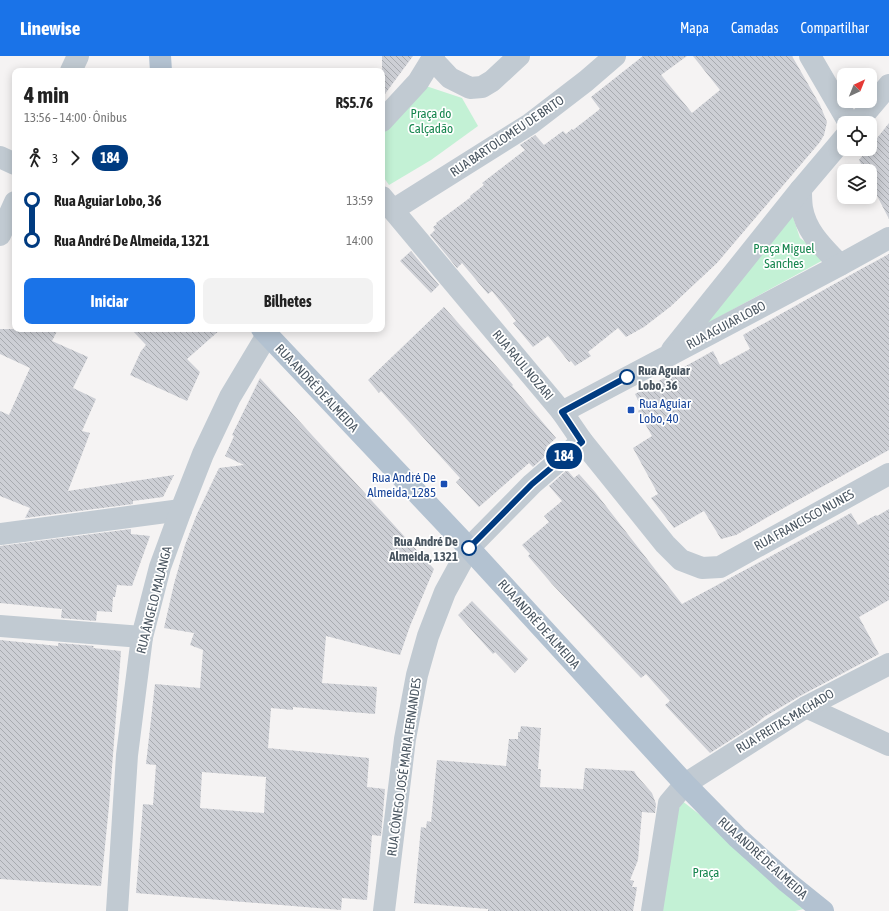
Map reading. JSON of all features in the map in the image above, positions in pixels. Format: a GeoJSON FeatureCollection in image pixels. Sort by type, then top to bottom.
{"type":"FeatureCollection","features":[{"type":"Feature","properties":{"kind":"main road"},"geometry":{"type":"LineString","coordinates":[[160,56],[162,68]]}},
{"type":"Feature","properties":{"kind":"main road","name":"RUA ANDRÉ DE ALMEIDA"},"geometry":{"type":"LineString","coordinates":[[265,332],[469,548],[684,784],[737,837],[787,882],[823,911]]}},
{"type":"Feature","properties":{"kind":"street"},"geometry":{"type":"LineString","coordinates":[[72,68],[78,56]]}},
{"type":"Feature","properties":{"kind":"street"},"geometry":{"type":"LineString","coordinates":[[385,118],[418,82],[433,58],[450,78],[470,88],[482,87],[492,81],[519,56]]}},
{"type":"Feature","properties":{"kind":"street","name":"RUA BARTOLOMEU DE BRITO"},"geometry":{"type":"LineString","coordinates":[[388,203],[530,124],[586,81],[615,56]]}},
{"type":"Feature","properties":{"kind":"street"},"geometry":{"type":"LineString","coordinates":[[810,56],[845,116]]}},
{"type":"Feature","properties":{"kind":"street"},"geometry":{"type":"LineString","coordinates":[[863,116],[889,86]]}},
{"type":"Feature","properties":{"kind":"street"},"geometry":{"type":"LineString","coordinates":[[665,357],[837,146]]}},
{"type":"Feature","properties":{"kind":"street"},"geometry":{"type":"LineString","coordinates":[[0,158],[12,163]]}},
{"type":"Feature","properties":{"kind":"street"},"geometry":{"type":"LineString","coordinates":[[801,189],[802,208],[808,227],[819,243],[840,265]]}},
{"type":"Feature","properties":{"kind":"street","name":"RUA RAUL NOZARI"},"geometry":{"type":"LineString","coordinates":[[388,203],[562,412],[582,442],[664,544],[682,560],[702,568],[720,566]]}},
{"type":"Feature","properties":{"kind":"street"},"geometry":{"type":"LineString","coordinates":[[0,235],[12,209]]}},
{"type":"Feature","properties":{"kind":"street","name":"RUA AGUIAR LOBO"},"geometry":{"type":"LineString","coordinates":[[562,412],[889,238]]}},
{"type":"Feature","properties":{"kind":"street","name":"RUA ÂNGELO MALANGA"},"geometry":{"type":"LineString","coordinates":[[117,911],[127,755],[142,637],[160,567],[203,454],[230,397],[265,332]]}},
{"type":"Feature","properties":{"kind":"street","name":"RUA CÔNEGO JOSÉ MARIA FERNANDES"},"geometry":{"type":"LineString","coordinates":[[384,911],[406,739],[417,675],[428,636],[445,592],[469,548],[532,484],[582,442]]}},
{"type":"Feature","properties":{"kind":"street","name":"RUA FRANCISCO NUNES"},"geometry":{"type":"LineString","coordinates":[[720,566],[889,474]]}},
{"type":"Feature","properties":{"kind":"street"},"geometry":{"type":"LineString","coordinates":[[0,534],[181,510]]}},
{"type":"Feature","properties":{"kind":"street"},"geometry":{"type":"LineString","coordinates":[[0,626],[142,637]]}},
{"type":"Feature","properties":{"kind":"street","name":"RUA FREITAS MACHADO"},"geometry":{"type":"LineString","coordinates":[[652,911],[669,803],[684,784],[806,707],[889,664]]}},
{"type":"Feature","properties":{"kind":"street"},"geometry":{"type":"LineString","coordinates":[[806,707],[889,744]]}},
{"type":"Feature","properties":{"kind":"green space","name":"Praça do Calçadão"},"geometry":{"type":"Polygon","coordinates":[[[423,85],[462,98],[478,126],[431,160],[389,185],[385,179],[385,124],[423,85]]]}},
{"type":"Feature","properties":{"kind":"green space","name":"Praça Miguel Sanches"},"geometry":{"type":"Polygon","coordinates":[[[791,211],[800,238],[827,258],[697,329],[791,211]]]}},
{"type":"Feature","properties":{"kind":"green space","name":"Praça"},"geometry":{"type":"Polygon","coordinates":[[[681,800],[727,836],[804,909],[795,911],[661,911],[670,845],[681,800]]]}},
{"type":"Feature","properties":{"kind":"building"},"geometry":{"type":"Polygon","coordinates":[[[382,56],[413,56],[385,94],[385,68],[382,68],[382,56]]]}},
{"type":"Feature","properties":{"kind":"building"},"geometry":{"type":"Polygon","coordinates":[[[643,56],[687,56],[661,75],[692,113],[720,90],[693,56],[792,56],[820,105],[827,122],[824,135],[820,142],[717,263],[670,307],[644,327],[626,337],[618,328],[588,352],[591,356],[575,366],[571,361],[569,362],[548,336],[533,347],[513,323],[516,321],[492,291],[488,294],[462,263],[457,268],[430,235],[435,230],[433,227],[437,224],[436,223],[471,197],[470,196],[484,185],[482,183],[525,150],[520,145],[535,135],[544,145],[563,131],[566,134],[572,129],[573,130],[600,109],[591,97],[643,56]]]}},
{"type":"Feature","properties":{"kind":"building"},"geometry":{"type":"Polygon","coordinates":[[[889,123],[889,219],[877,196],[877,164],[861,164],[859,160],[862,156],[877,156],[877,138],[889,123]]]}},
{"type":"Feature","properties":{"kind":"building"},"geometry":{"type":"Polygon","coordinates":[[[411,251],[439,285],[431,293],[400,261],[411,251]]]}},
{"type":"Feature","properties":{"kind":"building"},"geometry":{"type":"Polygon","coordinates":[[[889,254],[889,450],[736,535],[721,539],[704,511],[674,528],[651,498],[658,494],[633,448],[652,436],[638,411],[642,408],[635,394],[713,351],[720,365],[750,349],[743,335],[889,254]]]}},
{"type":"Feature","properties":{"kind":"building"},"geometry":{"type":"Polygon","coordinates":[[[444,307],[513,385],[512,386],[556,438],[546,447],[550,452],[533,467],[529,463],[479,507],[456,482],[460,478],[381,391],[379,393],[368,380],[444,307]]]}},
{"type":"Feature","properties":{"kind":"building"},"geometry":{"type":"Polygon","coordinates":[[[0,329],[12,329],[12,332],[56,332],[52,341],[88,357],[73,388],[96,399],[82,431],[90,433],[68,491],[174,475],[163,497],[133,501],[133,504],[25,518],[30,508],[0,496],[0,411],[9,415],[30,368],[0,354],[0,329]]]}},
{"type":"Feature","properties":{"kind":"building"},"geometry":{"type":"Polygon","coordinates":[[[134,332],[218,332],[187,359],[200,372],[187,401],[130,375],[141,351],[146,345],[134,332]]]}},
{"type":"Feature","properties":{"kind":"building"},"geometry":{"type":"Polygon","coordinates":[[[260,378],[434,569],[410,626],[400,655],[326,636],[322,683],[377,687],[375,714],[293,707],[293,710],[271,708],[268,748],[369,758],[367,787],[385,789],[381,836],[372,835],[367,900],[342,898],[341,910],[136,893],[143,804],[153,805],[156,765],[146,764],[155,684],[200,688],[203,650],[190,645],[194,633],[164,628],[185,545],[197,514],[219,468],[244,465],[225,456],[234,436],[232,435],[260,378]],[[202,772],[200,808],[264,813],[266,777],[202,772]]]}},
{"type":"Feature","properties":{"kind":"building"},"geometry":{"type":"Polygon","coordinates":[[[567,470],[574,478],[579,474],[595,492],[682,604],[851,513],[858,525],[889,509],[889,600],[859,617],[879,654],[764,717],[756,724],[710,753],[665,705],[670,701],[646,674],[641,678],[552,584],[528,556],[530,554],[522,545],[549,522],[544,516],[562,501],[549,486],[567,470]]]}},
{"type":"Feature","properties":{"kind":"building"},"geometry":{"type":"Polygon","coordinates":[[[131,529],[131,534],[150,536],[132,586],[117,585],[115,597],[113,597],[112,612],[97,611],[96,621],[61,618],[62,609],[0,603],[0,546],[131,529]]]}},
{"type":"Feature","properties":{"kind":"building"},"geometry":{"type":"Polygon","coordinates":[[[472,601],[528,659],[515,673],[495,652],[493,654],[458,615],[472,601]]]}},
{"type":"Feature","properties":{"kind":"building"},"geometry":{"type":"Polygon","coordinates":[[[0,640],[58,646],[58,643],[94,646],[93,648],[121,651],[101,886],[0,879],[0,640]]]}},
{"type":"Feature","properties":{"kind":"building"},"geometry":{"type":"Polygon","coordinates":[[[521,726],[541,728],[538,769],[541,769],[540,787],[583,789],[585,768],[634,771],[652,793],[656,804],[655,813],[642,812],[638,860],[630,880],[634,881],[632,887],[637,887],[633,911],[488,911],[488,909],[414,903],[421,827],[426,828],[427,821],[431,822],[437,760],[506,766],[509,739],[518,739],[518,732],[520,732],[521,726]]]}},
{"type":"Feature","properties":{"kind":"bus line","name":"184"},"geometry":{"type":"LineString","coordinates":[[469,548],[532,484],[582,442],[562,412],[627,377]]}},
{"type":"Feature","properties":{"kind":"place","name":"Rua Aguiar Lobo, 36"},"geometry":{"type":"Point","coordinates":[627,377]}},
{"type":"Feature","properties":{"kind":"place","name":"Rua Aguiar Lobo, 40"},"geometry":{"type":"Point","coordinates":[631,410]}},
{"type":"Feature","properties":{"kind":"place","name":"Rua André De Almeida, 1285"},"geometry":{"type":"Point","coordinates":[444,484]}},
{"type":"Feature","properties":{"kind":"place","name":"Rua André De Almeida, 1321"},"geometry":{"type":"Point","coordinates":[469,548]}}]}
